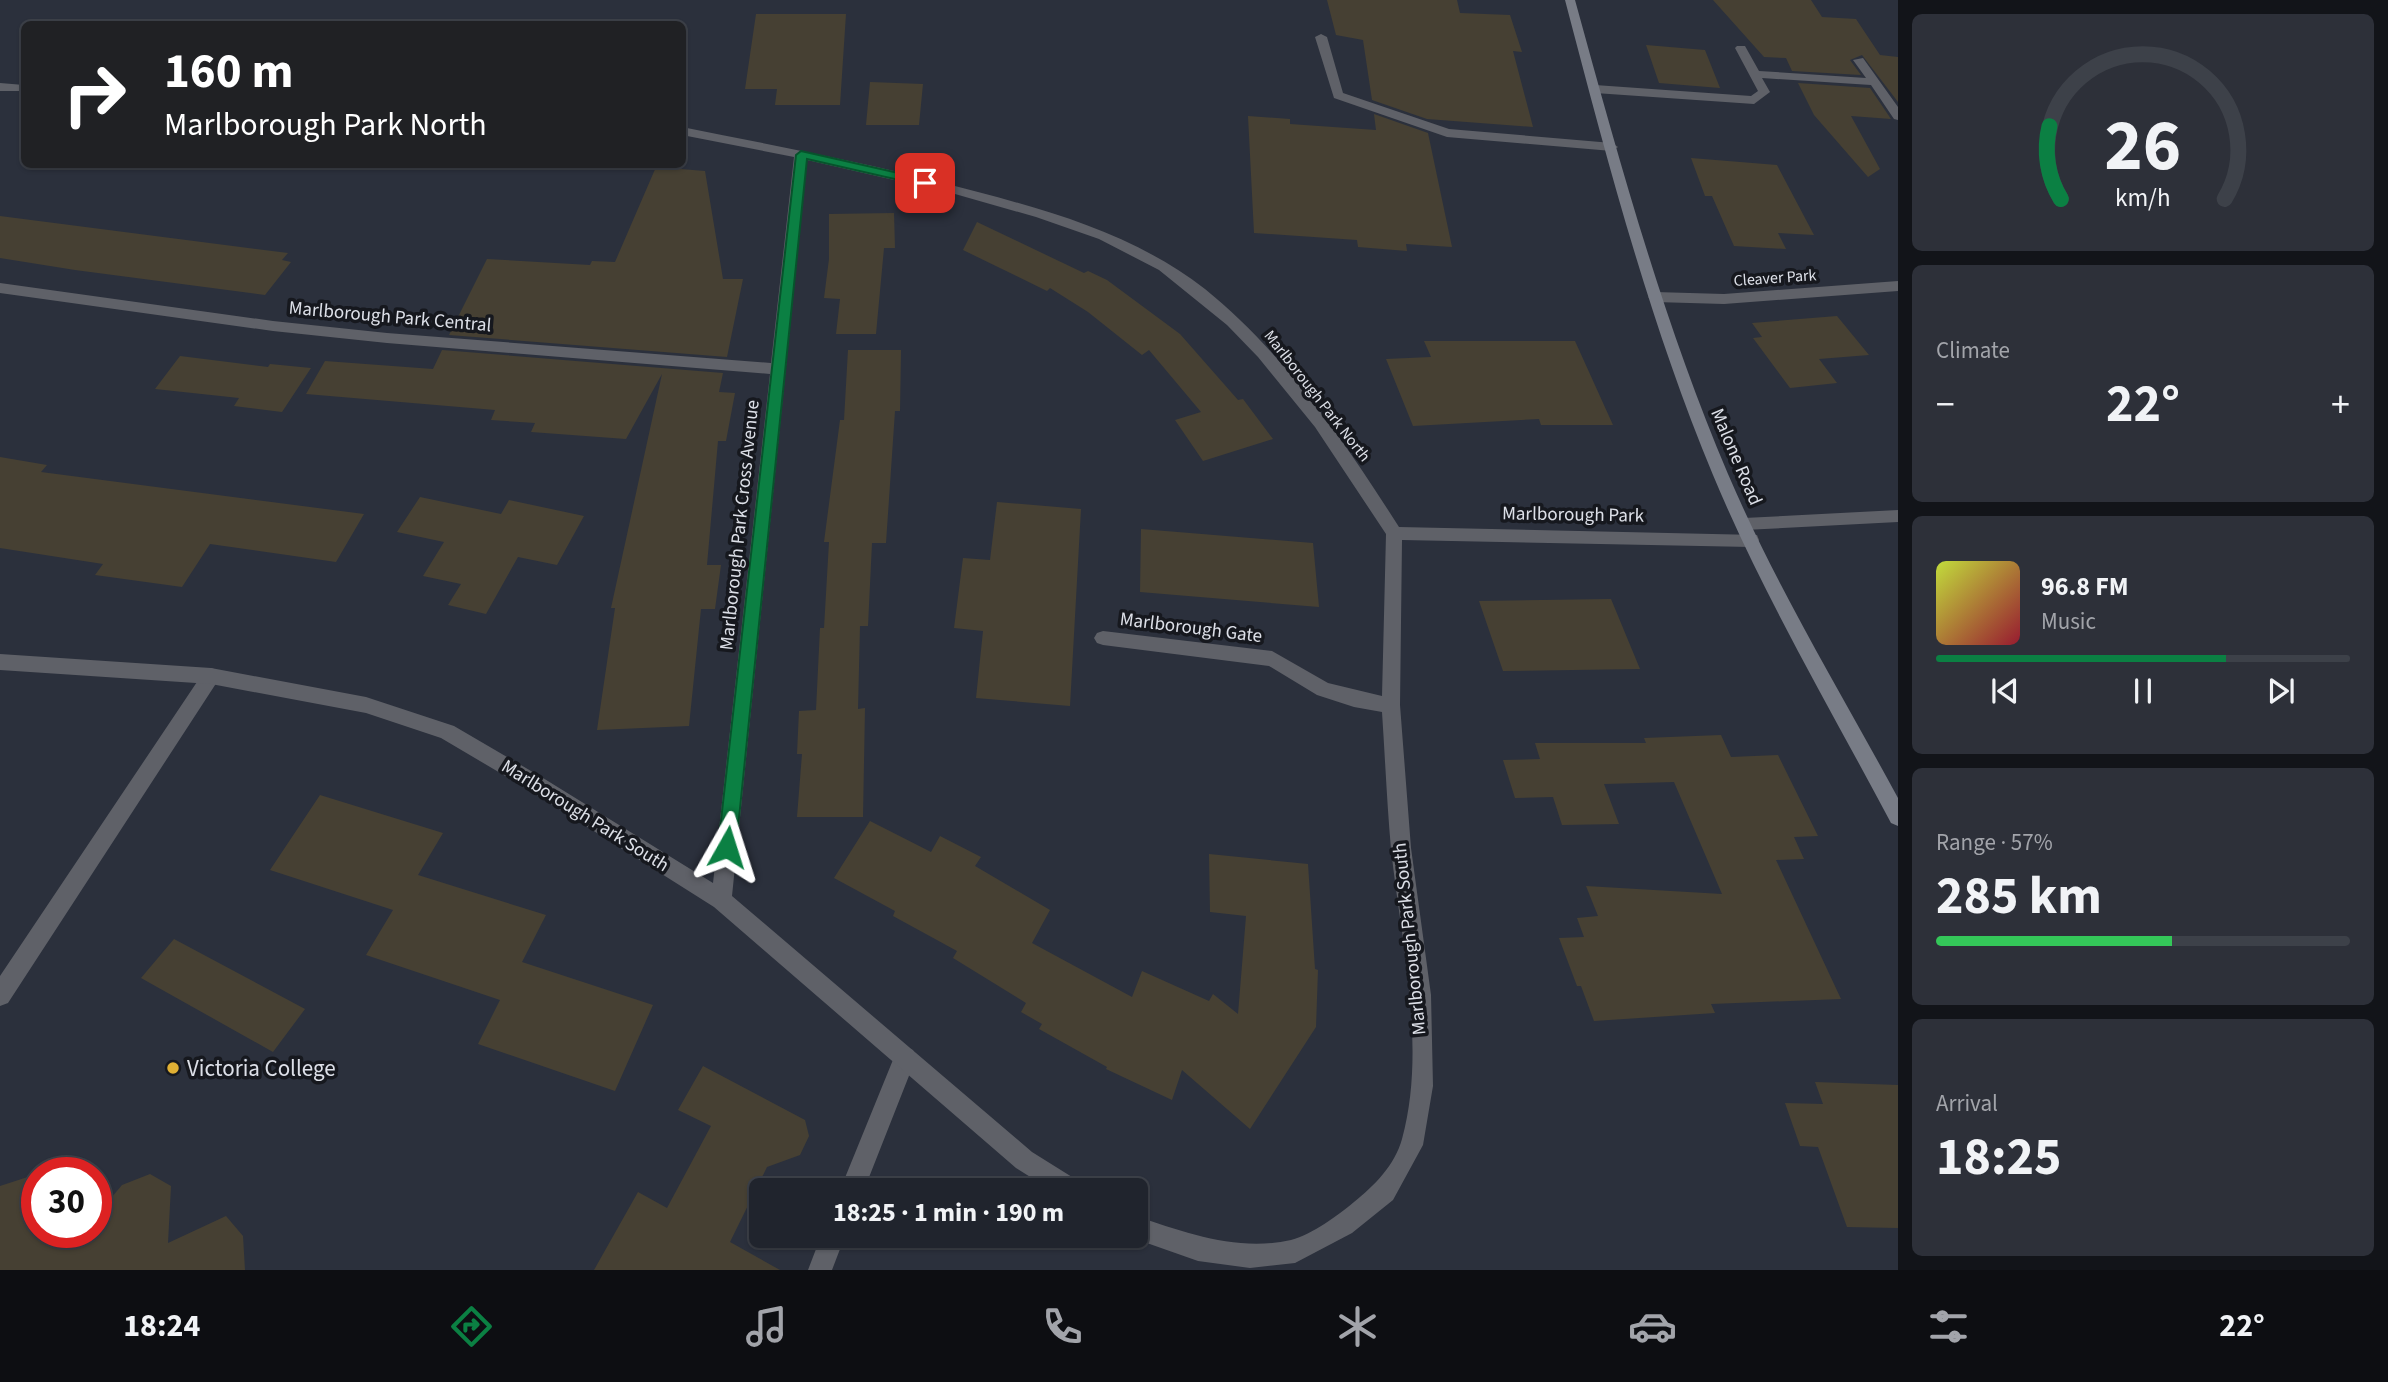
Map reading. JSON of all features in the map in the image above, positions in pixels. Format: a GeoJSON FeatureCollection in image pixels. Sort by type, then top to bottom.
{"type":"FeatureCollection","features":[{"type":"Feature","properties":{"kind":"main road","name":"Malone Road"},"geometry":{"type":"LineString","coordinates":[[1570,0],[1655,297],[1693,402],[1747,532],[1898,817]]}},
{"type":"Feature","properties":{"kind":"street"},"geometry":{"type":"LineString","coordinates":[[1321,37],[1338,95],[1447,133],[1612,147]]}},
{"type":"Feature","properties":{"kind":"street"},"geometry":{"type":"LineString","coordinates":[[1595,89],[1754,100],[1764,92],[1741,48]]}},
{"type":"Feature","properties":{"kind":"street"},"geometry":{"type":"LineString","coordinates":[[1859,60],[1898,116]]}},
{"type":"Feature","properties":{"kind":"street"},"geometry":{"type":"LineString","coordinates":[[1756,74],[1875,82]]}},
{"type":"Feature","properties":{"kind":"street"},"geometry":{"type":"LineString","coordinates":[[0,87],[21,88]]}},
{"type":"Feature","properties":{"kind":"street","name":"Marlborough Park North"},"geometry":{"type":"LineString","coordinates":[[686,132],[950,188],[1063,220],[1118,242],[1164,267],[1255,342],[1309,409],[1369,492],[1394,533]]}},
{"type":"Feature","properties":{"kind":"street","name":"Marlborough Park Cross Avenue"},"geometry":{"type":"LineString","coordinates":[[721,900],[801,155]]}},
{"type":"Feature","properties":{"kind":"street","name":"Cleaver Park"},"geometry":{"type":"LineString","coordinates":[[1655,297],[1724,299],[1898,286]]}},
{"type":"Feature","properties":{"kind":"street","name":"Marlborough Park Central"},"geometry":{"type":"LineString","coordinates":[[0,288],[273,326],[778,369]]}},
{"type":"Feature","properties":{"kind":"street","name":"Marlborough Park"},"geometry":{"type":"LineString","coordinates":[[1394,533],[1747,532],[1898,516]]}},
{"type":"Feature","properties":{"kind":"street","name":"Marlborough Park South"},"geometry":{"type":"LineString","coordinates":[[1148,1232],[1198,1249],[1251,1256],[1295,1251],[1344,1225],[1385,1192],[1412,1145],[1422,1086],[1420,995],[1401,848],[1391,705],[1394,533]]}},
{"type":"Feature","properties":{"kind":"street","name":"Marlborough Gate"},"geometry":{"type":"LineString","coordinates":[[1103,638],[1272,659],[1323,689],[1354,699],[1391,705]]}},
{"type":"Feature","properties":{"kind":"street","name":"Marlborough Park South"},"geometry":{"type":"LineString","coordinates":[[0,662],[211,676],[366,705],[447,732],[536,784],[721,900],[1024,1160],[1053,1178]]}},
{"type":"Feature","properties":{"kind":"street"},"geometry":{"type":"LineString","coordinates":[[0,995],[211,676]]}},
{"type":"Feature","properties":{"kind":"street"},"geometry":{"type":"LineString","coordinates":[[857,1178],[905,1058]]}},
{"type":"Feature","properties":{"kind":"street"},"geometry":{"type":"LineString","coordinates":[[820,1270],[829,1248]]}},
{"type":"Feature","properties":{"kind":"building"},"geometry":{"type":"Polygon","coordinates":[[[1327,0],[1457,0],[1460,13],[1510,15],[1522,52],[1513,51],[1533,127],[1427,119],[1372,100],[1363,40],[1336,35],[1327,0]]]}},
{"type":"Feature","properties":{"kind":"building"},"geometry":{"type":"Polygon","coordinates":[[[1713,0],[1811,0],[1822,17],[1856,19],[1880,55],[1898,57],[1898,102],[1862,55],[1850,60],[1861,75],[1792,71],[1786,58],[1764,57],[1713,0]]]}},
{"type":"Feature","properties":{"kind":"building"},"geometry":{"type":"Polygon","coordinates":[[[756,14],[846,14],[840,105],[775,105],[777,89],[745,89],[756,14]]]}},
{"type":"Feature","properties":{"kind":"building"},"geometry":{"type":"Polygon","coordinates":[[[1646,45],[1705,50],[1720,88],[1659,83],[1646,45]]]}},
{"type":"Feature","properties":{"kind":"building"},"geometry":{"type":"Polygon","coordinates":[[[870,82],[923,84],[919,125],[866,125],[870,82]]]}},
{"type":"Feature","properties":{"kind":"building"},"geometry":{"type":"Polygon","coordinates":[[[1798,83],[1870,88],[1891,119],[1851,116],[1880,169],[1868,177],[1814,115],[1798,83]]]}},
{"type":"Feature","properties":{"kind":"building"},"geometry":{"type":"Polygon","coordinates":[[[1374,114],[1428,133],[1452,247],[1406,244],[1407,251],[1358,247],[1357,240],[1254,233],[1248,116],[1290,119],[1290,124],[1376,130],[1374,114]]]}},
{"type":"Feature","properties":{"kind":"building"},"geometry":{"type":"Polygon","coordinates":[[[1691,158],[1777,165],[1814,235],[1778,233],[1786,249],[1734,246],[1712,196],[1705,196],[1691,158]]]}},
{"type":"Feature","properties":{"kind":"building"},"geometry":{"type":"Polygon","coordinates":[[[656,168],[705,171],[723,279],[743,279],[727,357],[449,335],[487,259],[590,265],[592,261],[615,262],[656,168]]]}},
{"type":"Feature","properties":{"kind":"building"},"geometry":{"type":"Polygon","coordinates":[[[894,213],[895,248],[884,248],[876,334],[836,334],[840,299],[824,298],[829,259],[829,214],[894,213]]]}},
{"type":"Feature","properties":{"kind":"building"},"geometry":{"type":"Polygon","coordinates":[[[0,216],[288,253],[282,260],[291,262],[265,295],[75,270],[0,258],[0,216]]]}},
{"type":"Feature","properties":{"kind":"building"},"geometry":{"type":"Polygon","coordinates":[[[977,222],[1084,273],[1088,271],[1107,280],[1180,334],[1238,400],[1243,399],[1273,439],[1203,461],[1175,420],[1201,412],[1149,350],[1142,355],[1088,312],[1050,288],[1047,291],[963,250],[977,222]]]}},
{"type":"Feature","properties":{"kind":"building"},"geometry":{"type":"Polygon","coordinates":[[[1837,316],[1869,355],[1819,359],[1837,383],[1790,388],[1753,338],[1762,337],[1752,323],[1837,316]]]}},
{"type":"Feature","properties":{"kind":"building"},"geometry":{"type":"Polygon","coordinates":[[[1424,341],[1575,341],[1613,425],[1541,425],[1539,419],[1413,426],[1386,359],[1431,357],[1424,341]]]}},
{"type":"Feature","properties":{"kind":"building"},"geometry":{"type":"Polygon","coordinates":[[[442,350],[723,373],[719,392],[735,393],[726,441],[718,441],[707,565],[721,565],[715,609],[701,609],[689,726],[597,730],[615,608],[611,608],[662,374],[626,439],[531,432],[535,423],[491,420],[495,410],[306,394],[325,361],[433,369],[442,350]]]}},
{"type":"Feature","properties":{"kind":"building"},"geometry":{"type":"Polygon","coordinates":[[[848,350],[901,350],[900,411],[895,411],[886,543],[872,543],[868,626],[860,626],[858,709],[865,708],[863,817],[797,817],[802,754],[797,754],[799,711],[816,710],[820,628],[824,628],[829,542],[824,542],[840,420],[844,420],[848,350]]]}},
{"type":"Feature","properties":{"kind":"building"},"geometry":{"type":"Polygon","coordinates":[[[180,356],[268,367],[270,364],[311,368],[282,412],[234,406],[239,398],[155,389],[180,356]]]}},
{"type":"Feature","properties":{"kind":"building"},"geometry":{"type":"Polygon","coordinates":[[[0,457],[47,465],[41,472],[364,514],[336,562],[210,544],[182,587],[95,575],[103,564],[0,548],[0,457]]]}},
{"type":"Feature","properties":{"kind":"building"},"geometry":{"type":"Polygon","coordinates":[[[420,497],[501,514],[509,500],[584,516],[557,565],[518,557],[486,614],[448,605],[461,584],[423,576],[444,542],[397,532],[420,497]]]}},
{"type":"Feature","properties":{"kind":"building"},"geometry":{"type":"Polygon","coordinates":[[[997,502],[1081,509],[1070,706],[976,698],[983,631],[954,628],[963,558],[990,560],[997,502]]]}},
{"type":"Feature","properties":{"kind":"building"},"geometry":{"type":"Polygon","coordinates":[[[1141,529],[1313,543],[1319,607],[1140,592],[1141,529]]]}},
{"type":"Feature","properties":{"kind":"building"},"geometry":{"type":"Polygon","coordinates":[[[1611,599],[1640,669],[1503,671],[1479,601],[1611,599]]]}},
{"type":"Feature","properties":{"kind":"building"},"geometry":{"type":"Polygon","coordinates":[[[1721,735],[1731,757],[1778,755],[1818,836],[1794,837],[1804,859],[1776,860],[1841,999],[1711,1004],[1715,1013],[1594,1021],[1559,938],[1584,937],[1577,918],[1598,916],[1586,886],[1722,894],[1674,782],[1604,784],[1619,824],[1562,825],[1553,797],[1515,798],[1503,760],[1540,759],[1535,743],[1646,743],[1644,738],[1721,735]]]}},
{"type":"Feature","properties":{"kind":"building"},"geometry":{"type":"Polygon","coordinates":[[[320,795],[443,833],[418,875],[546,915],[522,962],[653,1005],[615,1091],[478,1044],[500,1000],[366,955],[393,910],[270,870],[320,795]]]}},
{"type":"Feature","properties":{"kind":"building"},"geometry":{"type":"Polygon","coordinates":[[[870,821],[931,852],[940,836],[981,857],[975,866],[1050,910],[1032,943],[1132,997],[1142,971],[1209,1001],[1213,994],[1238,1014],[1246,916],[1210,912],[1209,854],[1308,864],[1315,969],[1318,970],[1316,1027],[1250,1129],[1182,1070],[1172,1100],[1106,1069],[1107,1067],[1039,1029],[1042,1024],[1021,1012],[1026,1003],[953,958],[957,951],[893,916],[895,911],[834,878],[870,821]]]}},
{"type":"Feature","properties":{"kind":"building"},"geometry":{"type":"Polygon","coordinates":[[[174,939],[305,1009],[273,1052],[141,978],[174,939]]]}},
{"type":"Feature","properties":{"kind":"building"},"geometry":{"type":"Polygon","coordinates":[[[703,1066],[805,1120],[809,1136],[800,1155],[767,1167],[762,1178],[749,1178],[749,1203],[730,1242],[780,1270],[594,1270],[638,1192],[667,1208],[711,1126],[678,1110],[703,1066]]]}},
{"type":"Feature","properties":{"kind":"building"},"geometry":{"type":"Polygon","coordinates":[[[1815,1082],[1898,1085],[1898,1228],[1847,1227],[1818,1147],[1800,1146],[1785,1103],[1823,1104],[1815,1082]]]}},
{"type":"Feature","properties":{"kind":"building"},"geometry":{"type":"Polygon","coordinates":[[[150,1174],[171,1186],[168,1243],[226,1216],[243,1236],[245,1270],[0,1270],[0,1186],[21,1179],[21,1248],[112,1248],[112,1197],[122,1185],[150,1174]]]}},
{"type":"Feature","properties":{"kind":"place","name":"Victoria College"},"geometry":{"type":"Point","coordinates":[173,1068]}},
{"type":"Feature","properties":{"kind":"route"},"geometry":{"type":"LineString","coordinates":[[727,847],[801,155],[925,183]]}}]}
